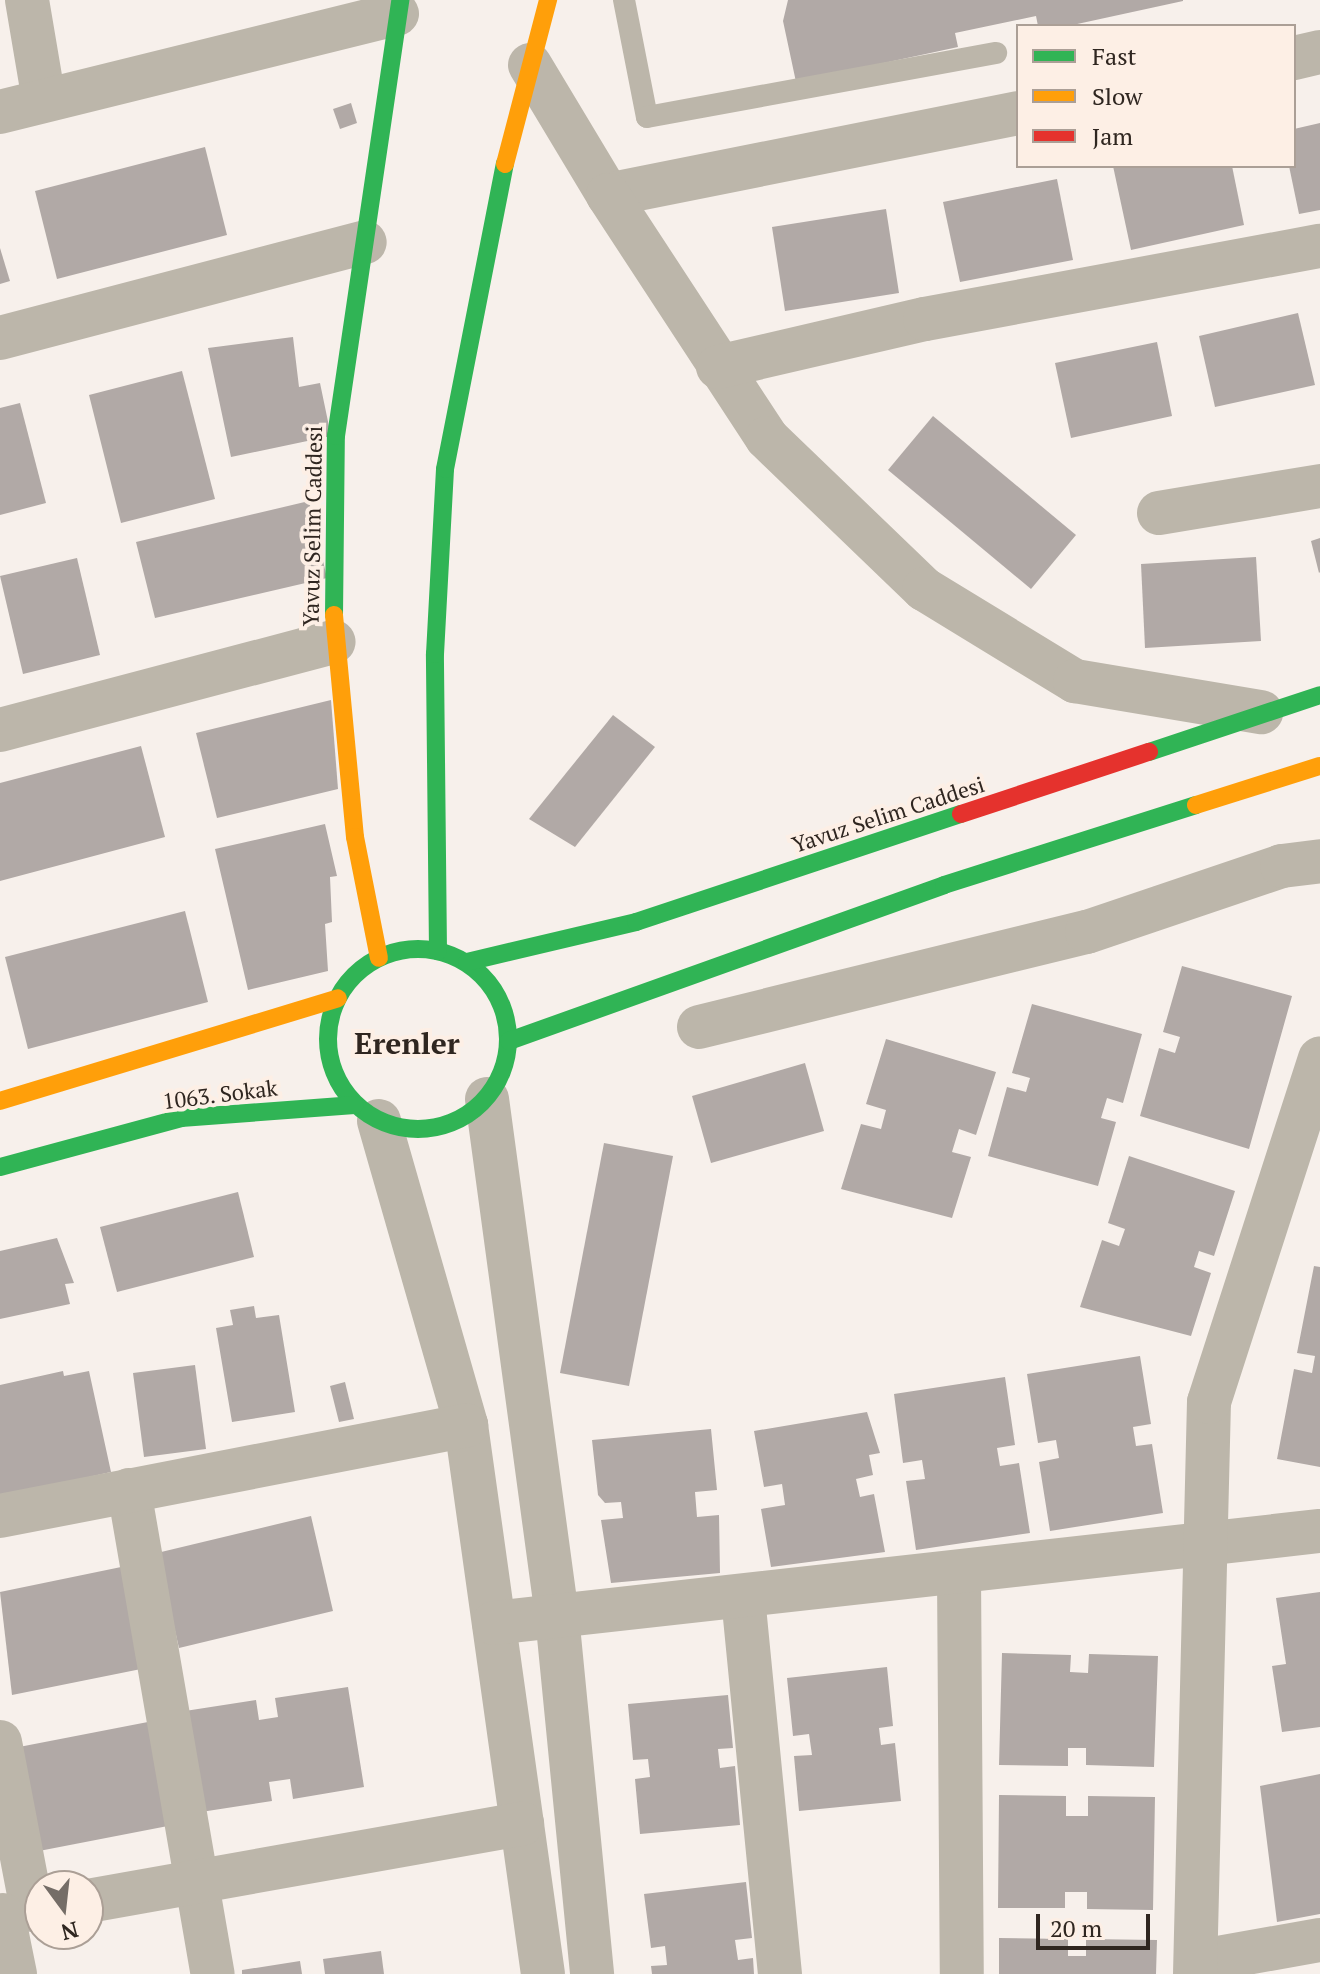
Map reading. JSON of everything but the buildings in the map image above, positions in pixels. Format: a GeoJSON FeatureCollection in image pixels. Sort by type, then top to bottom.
{"type":"FeatureCollection","features":[{"type":"Feature","properties":{"kind":"main road"},"geometry":{"type":"LineString","coordinates":[[438,951],[435,654],[445,469],[530,65],[548,0]]}},
{"type":"Feature","properties":{"kind":"main road","name":"Yavuz Selim Caddesi"},"geometry":{"type":"LineString","coordinates":[[379,958],[355,837],[334,642],[336,436],[398,7]]}},
{"type":"Feature","properties":{"kind":"main road","name":"Yavuz Selim Caddesi"},"geometry":{"type":"LineString","coordinates":[[467,962],[636,922],[1261,712],[1320,695]]}},
{"type":"Feature","properties":{"kind":"main road"},"geometry":{"type":"LineString","coordinates":[[509,1041],[944,885],[1320,766]]}},
{"type":"Feature","properties":{"kind":"main road"},"geometry":{"type":"LineString","coordinates":[[438,951],[467,962],[505,1010],[509,1041],[487,1099],[436,1128],[367,1113],[329,1054],[338,998],[379,958],[438,951]]}},
{"type":"Feature","properties":{"kind":"main road","name":"1063. Sokak"},"geometry":{"type":"LineString","coordinates":[[0,1101],[338,998]]}},
{"type":"Feature","properties":{"kind":"main road","name":"1063. Sokak"},"geometry":{"type":"LineString","coordinates":[[0,1167],[181,1118],[367,1113]]}},
{"type":"Feature","properties":{"kind":"street"},"geometry":{"type":"LineString","coordinates":[[27,0],[44,100]]}},
{"type":"Feature","properties":{"kind":"street"},"geometry":{"type":"LineString","coordinates":[[0,112],[398,7]]}},
{"type":"Feature","properties":{"kind":"street"},"geometry":{"type":"LineString","coordinates":[[1296,58],[1320,52]]}},
{"type":"Feature","properties":{"kind":"street"},"geometry":{"type":"LineString","coordinates":[[530,65],[608,195],[767,438],[924,589],[1075,681],[1261,712]]}},
{"type":"Feature","properties":{"kind":"street"},"geometry":{"type":"LineString","coordinates":[[608,195],[1016,113]]}},
{"type":"Feature","properties":{"kind":"street"},"geometry":{"type":"LineString","coordinates":[[0,338],[365,242]]}},
{"type":"Feature","properties":{"kind":"street"},"geometry":{"type":"LineString","coordinates":[[718,367],[925,319],[1320,246]]}},
{"type":"Feature","properties":{"kind":"street"},"geometry":{"type":"LineString","coordinates":[[1159,513],[1320,486]]}},
{"type":"Feature","properties":{"kind":"street"},"geometry":{"type":"LineString","coordinates":[[0,730],[334,642]]}},
{"type":"Feature","properties":{"kind":"street"},"geometry":{"type":"LineString","coordinates":[[699,1027],[1087,932],[1282,866],[1320,861]]}},
{"type":"Feature","properties":{"kind":"street"},"geometry":{"type":"LineString","coordinates":[[1317,1076],[1209,1402],[1202,1549],[1195,1968],[1320,1940]]}},
{"type":"Feature","properties":{"kind":"street"},"geometry":{"type":"LineString","coordinates":[[487,1099],[557,1616],[592,1974]]}},
{"type":"Feature","properties":{"kind":"street"},"geometry":{"type":"LineString","coordinates":[[367,1113],[466,1425],[543,1974]]}},
{"type":"Feature","properties":{"kind":"street"},"geometry":{"type":"LineString","coordinates":[[0,1516],[466,1425]]}},
{"type":"Feature","properties":{"kind":"street"},"geometry":{"type":"LineString","coordinates":[[129,1490],[213,1974]]}},
{"type":"Feature","properties":{"kind":"street"},"geometry":{"type":"LineString","coordinates":[[494,1623],[1202,1549],[1320,1531]]}},
{"type":"Feature","properties":{"kind":"street"},"geometry":{"type":"LineString","coordinates":[[959,1575],[962,1974]]}},
{"type":"Feature","properties":{"kind":"street"},"geometry":{"type":"LineString","coordinates":[[743,1597],[780,1974]]}},
{"type":"Feature","properties":{"kind":"street"},"geometry":{"type":"LineString","coordinates":[[0,1742],[19,1912],[15,1974]]}},
{"type":"Feature","properties":{"kind":"street"},"geometry":{"type":"LineString","coordinates":[[104,1898],[522,1824]]}},
{"type":"Feature","properties":{"kind":"lane"},"geometry":{"type":"LineString","coordinates":[[624,0],[647,117],[996,53]]}},
{"type":"Feature","properties":{"kind":"traffic: fast"},"geometry":{"type":"LineString","coordinates":[[334,615],[336,436],[400,0]]}},
{"type":"Feature","properties":{"kind":"traffic: fast"},"geometry":{"type":"LineString","coordinates":[[438,951],[435,654],[445,469],[505,164]]}},
{"type":"Feature","properties":{"kind":"traffic: fast"},"geometry":{"type":"LineString","coordinates":[[1149,752],[1320,695]]}},
{"type":"Feature","properties":{"kind":"traffic: fast"},"geometry":{"type":"LineString","coordinates":[[509,1041],[944,885],[1196,805]]}},
{"type":"Feature","properties":{"kind":"traffic: fast"},"geometry":{"type":"LineString","coordinates":[[467,962],[636,922],[961,814]]}},
{"type":"Feature","properties":{"kind":"traffic: fast"},"geometry":{"type":"LineString","coordinates":[[418,949],[452,956],[482,975],[501,1005],[508,1039],[501,1073],[482,1103],[452,1122],[418,1129],[384,1122],[354,1103],[335,1073],[328,1039],[335,1005],[354,975],[384,956],[418,949]]}},
{"type":"Feature","properties":{"kind":"traffic: fast"},"geometry":{"type":"LineString","coordinates":[[0,1167],[181,1118],[355,1105]]}},
{"type":"Feature","properties":{"kind":"traffic: slow"},"geometry":{"type":"LineString","coordinates":[[505,164],[548,0]]}},
{"type":"Feature","properties":{"kind":"traffic: slow"},"geometry":{"type":"LineString","coordinates":[[334,615],[355,837],[379,958]]}},
{"type":"Feature","properties":{"kind":"traffic: slow"},"geometry":{"type":"LineString","coordinates":[[1196,805],[1320,766]]}},
{"type":"Feature","properties":{"kind":"traffic: slow"},"geometry":{"type":"LineString","coordinates":[[0,1101],[338,998]]}},
{"type":"Feature","properties":{"kind":"traffic: jam"},"geometry":{"type":"LineString","coordinates":[[961,814],[1149,752]]}},
{"type":"Feature","properties":{"kind":"district","name":"Erenler"},"geometry":{"type":"Point","coordinates":[407,1043]}}]}
